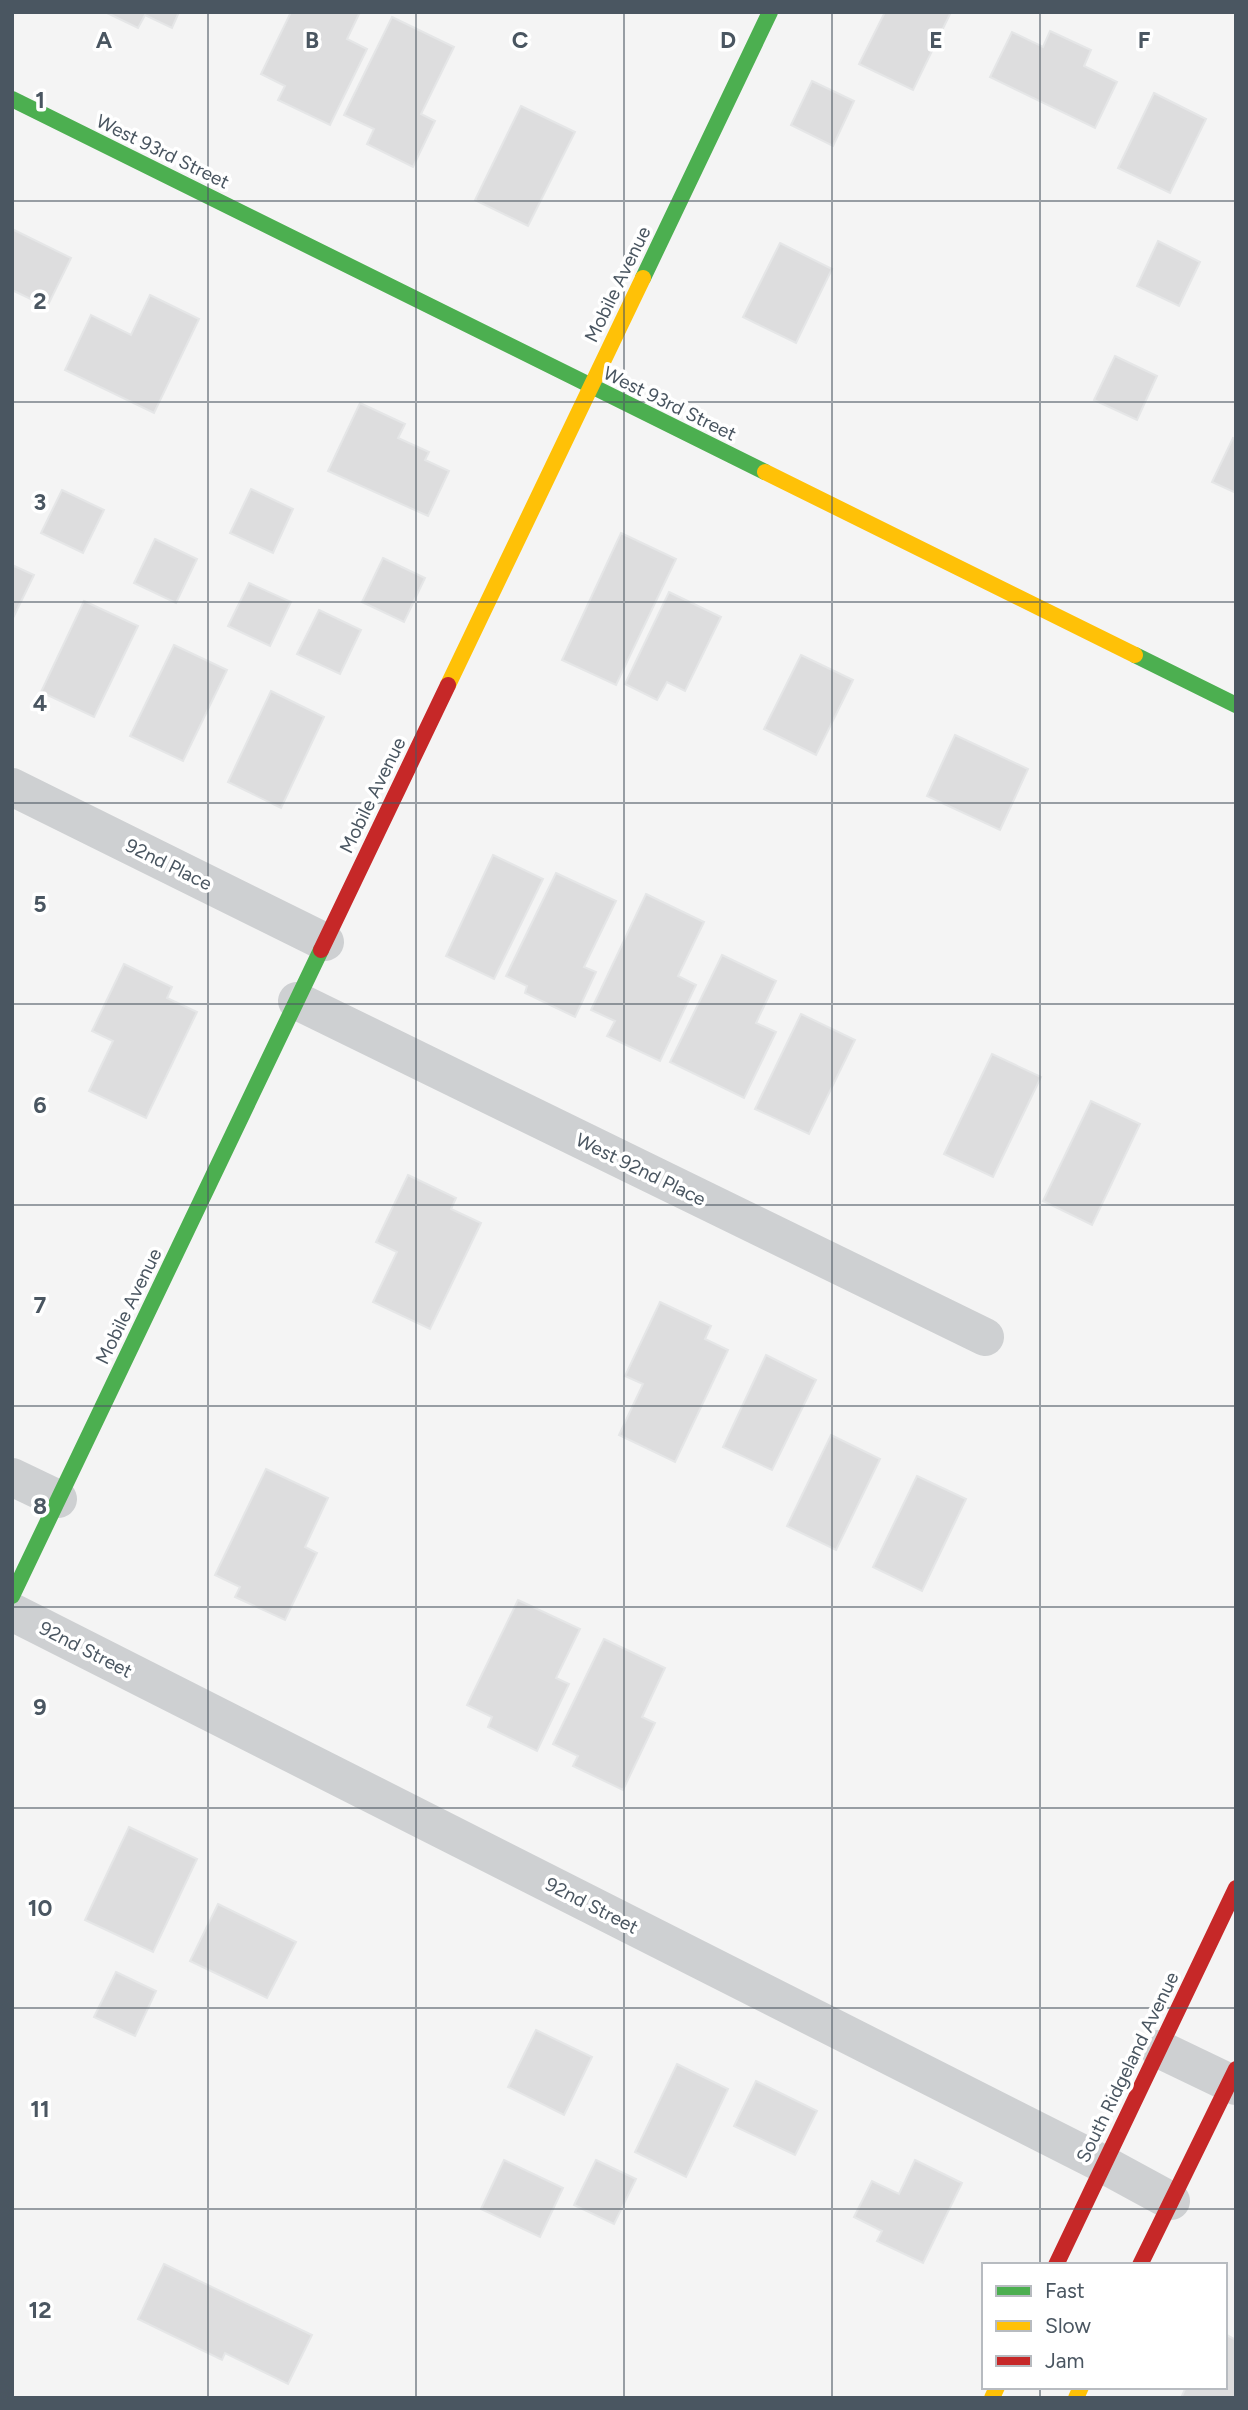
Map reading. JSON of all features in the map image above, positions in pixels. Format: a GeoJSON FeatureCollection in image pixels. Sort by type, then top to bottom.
{"type":"FeatureCollection","features":[{"type":"Feature","properties":{"kind":"street","name":"Mobile Avenue"},"geometry":{"type":"LineString","coordinates":[[12,1596],[770,12]]}},
{"type":"Feature","properties":{"kind":"street","name":"West 93rd Street"},"geometry":{"type":"LineString","coordinates":[[12,99],[1236,705]]}},
{"type":"Feature","properties":{"kind":"street","name":"92nd Place"},"geometry":{"type":"LineString","coordinates":[[12,787],[325,942]]}},
{"type":"Feature","properties":{"kind":"street","name":"West 92nd Place"},"geometry":{"type":"LineString","coordinates":[[297,1001],[985,1337]]}},
{"type":"Feature","properties":{"kind":"street"},"geometry":{"type":"LineString","coordinates":[[12,1478],[58,1499]]}},
{"type":"Feature","properties":{"kind":"street","name":"92nd Street"},"geometry":{"type":"LineString","coordinates":[[12,1612],[1103,2164],[1171,2201]]}},
{"type":"Feature","properties":{"kind":"street","name":"South Ridgeland Avenue"},"geometry":{"type":"LineString","coordinates":[[1057,2263],[1236,1888]]}},
{"type":"Feature","properties":{"kind":"street"},"geometry":{"type":"LineString","coordinates":[[1141,2263],[1234,2079],[1159,2049]]}},
{"type":"Feature","properties":{"kind":"building"},"geometry":{"type":"Polygon","coordinates":[[[105,12],[179,12],[172,28],[145,15],[138,28],[105,12]]]}},
{"type":"Feature","properties":{"kind":"building"},"geometry":{"type":"Polygon","coordinates":[[[291,12],[360,12],[347,39],[367,49],[330,125],[278,100],[285,86],[261,74],[291,12]]]}},
{"type":"Feature","properties":{"kind":"building"},"geometry":{"type":"Polygon","coordinates":[[[885,12],[951,12],[913,90],[859,64],[885,12]]]}},
{"type":"Feature","properties":{"kind":"building"},"geometry":{"type":"Polygon","coordinates":[[[392,17],[454,47],[421,114],[435,121],[413,167],[367,144],[374,129],[344,115],[392,17]]]}},
{"type":"Feature","properties":{"kind":"building"},"geometry":{"type":"Polygon","coordinates":[[[1050,31],[1091,50],[1084,66],[1117,82],[1095,128],[990,77],[1012,32],[1043,47],[1050,31]]]}},
{"type":"Feature","properties":{"kind":"building"},"geometry":{"type":"Polygon","coordinates":[[[812,81],[854,101],[833,146],[791,125],[812,81]]]}},
{"type":"Feature","properties":{"kind":"building"},"geometry":{"type":"Polygon","coordinates":[[[1154,93],[1206,119],[1170,193],[1118,168],[1154,93]]]}},
{"type":"Feature","properties":{"kind":"building"},"geometry":{"type":"Polygon","coordinates":[[[521,106],[575,132],[528,226],[475,200],[521,106]]]}},
{"type":"Feature","properties":{"kind":"building"},"geometry":{"type":"Polygon","coordinates":[[[12,229],[71,258],[47,307],[12,290],[12,229]]]}},
{"type":"Feature","properties":{"kind":"building"},"geometry":{"type":"Polygon","coordinates":[[[1158,241],[1200,262],[1179,306],[1137,286],[1158,241]]]}},
{"type":"Feature","properties":{"kind":"building"},"geometry":{"type":"Polygon","coordinates":[[[780,243],[832,269],[796,343],[743,317],[780,243]]]}},
{"type":"Feature","properties":{"kind":"building"},"geometry":{"type":"Polygon","coordinates":[[[150,295],[199,319],[154,413],[65,370],[91,315],[131,335],[150,295]]]}},
{"type":"Feature","properties":{"kind":"building"},"geometry":{"type":"Polygon","coordinates":[[[1115,356],[1157,376],[1137,420],[1094,400],[1115,356]]]}},
{"type":"Feature","properties":{"kind":"building"},"geometry":{"type":"Polygon","coordinates":[[[360,403],[405,424],[398,438],[429,452],[425,460],[449,471],[428,516],[328,471],[360,403]]]}},
{"type":"Feature","properties":{"kind":"building"},"geometry":{"type":"Polygon","coordinates":[[[1233,438],[1236,439],[1236,493],[1212,482],[1233,438]]]}},
{"type":"Feature","properties":{"kind":"building"},"geometry":{"type":"Polygon","coordinates":[[[251,489],[293,509],[273,553],[230,533],[251,489]]]}},
{"type":"Feature","properties":{"kind":"building"},"geometry":{"type":"Polygon","coordinates":[[[62,490],[104,510],[83,553],[41,533],[62,490]]]}},
{"type":"Feature","properties":{"kind":"building"},"geometry":{"type":"Polygon","coordinates":[[[621,533],[676,559],[616,685],[562,660],[621,533]]]}},
{"type":"Feature","properties":{"kind":"building"},"geometry":{"type":"Polygon","coordinates":[[[155,539],[197,559],[176,603],[134,583],[155,539]]]}},
{"type":"Feature","properties":{"kind":"building"},"geometry":{"type":"Polygon","coordinates":[[[383,558],[425,578],[404,622],[362,602],[383,558]]]}},
{"type":"Feature","properties":{"kind":"building"},"geometry":{"type":"Polygon","coordinates":[[[12,565],[34,575],[12,620],[12,565]]]}},
{"type":"Feature","properties":{"kind":"building"},"geometry":{"type":"Polygon","coordinates":[[[249,583],[291,602],[270,646],[228,626],[249,583]]]}},
{"type":"Feature","properties":{"kind":"building"},"geometry":{"type":"Polygon","coordinates":[[[669,592],[721,617],[685,691],[667,682],[657,700],[625,684],[669,592]]]}},
{"type":"Feature","properties":{"kind":"building"},"geometry":{"type":"Polygon","coordinates":[[[84,601],[138,626],[94,717],[41,692],[84,601]]]}},
{"type":"Feature","properties":{"kind":"building"},"geometry":{"type":"Polygon","coordinates":[[[319,610],[361,630],[340,674],[297,654],[319,610]]]}},
{"type":"Feature","properties":{"kind":"building"},"geometry":{"type":"Polygon","coordinates":[[[174,645],[227,670],[183,761],[130,736],[174,645]]]}},
{"type":"Feature","properties":{"kind":"building"},"geometry":{"type":"Polygon","coordinates":[[[801,655],[853,680],[816,755],[764,729],[801,655]]]}},
{"type":"Feature","properties":{"kind":"building"},"geometry":{"type":"Polygon","coordinates":[[[271,691],[324,717],[281,808],[228,782],[271,691]]]}},
{"type":"Feature","properties":{"kind":"building"},"geometry":{"type":"Polygon","coordinates":[[[955,735],[1028,769],[1000,830],[927,796],[955,735]]]}},
{"type":"Feature","properties":{"kind":"building"},"geometry":{"type":"Polygon","coordinates":[[[493,855],[543,879],[494,979],[446,956],[493,855]]]}},
{"type":"Feature","properties":{"kind":"building"},"geometry":{"type":"Polygon","coordinates":[[[556,873],[616,901],[584,967],[596,972],[575,1017],[525,993],[527,986],[506,976],[556,873]]]}},
{"type":"Feature","properties":{"kind":"building"},"geometry":{"type":"Polygon","coordinates":[[[646,894],[704,922],[678,976],[696,985],[660,1061],[607,1036],[615,1021],[591,1010],[646,894]]]}},
{"type":"Feature","properties":{"kind":"building"},"geometry":{"type":"Polygon","coordinates":[[[722,955],[776,981],[756,1023],[776,1032],[744,1098],[670,1062],[722,955]]]}},
{"type":"Feature","properties":{"kind":"building"},"geometry":{"type":"Polygon","coordinates":[[[124,964],[172,987],[167,998],[197,1012],[146,1118],[89,1091],[113,1041],[92,1031],[124,964]]]}},
{"type":"Feature","properties":{"kind":"building"},"geometry":{"type":"Polygon","coordinates":[[[801,1014],[855,1040],[809,1134],[755,1109],[801,1014]]]}},
{"type":"Feature","properties":{"kind":"building"},"geometry":{"type":"Polygon","coordinates":[[[992,1054],[1041,1077],[993,1177],[944,1154],[992,1054]]]}},
{"type":"Feature","properties":{"kind":"building"},"geometry":{"type":"Polygon","coordinates":[[[1091,1101],[1140,1124],[1092,1225],[1043,1201],[1091,1101]]]}},
{"type":"Feature","properties":{"kind":"building"},"geometry":{"type":"Polygon","coordinates":[[[408,1175],[456,1198],[451,1209],[481,1223],[430,1329],[373,1302],[397,1252],[376,1242],[408,1175]]]}},
{"type":"Feature","properties":{"kind":"building"},"geometry":{"type":"Polygon","coordinates":[[[660,1302],[711,1326],[705,1339],[728,1350],[675,1462],[619,1435],[643,1384],[625,1376],[660,1302]]]}},
{"type":"Feature","properties":{"kind":"building"},"geometry":{"type":"Polygon","coordinates":[[[766,1355],[816,1380],[772,1470],[723,1447],[766,1355]]]}},
{"type":"Feature","properties":{"kind":"building"},"geometry":{"type":"Polygon","coordinates":[[[831,1435],[880,1459],[836,1550],[787,1526],[831,1435]]]}},
{"type":"Feature","properties":{"kind":"building"},"geometry":{"type":"Polygon","coordinates":[[[266,1469],[328,1498],[305,1547],[317,1553],[285,1620],[235,1597],[240,1587],[215,1575],[266,1469]]]}},
{"type":"Feature","properties":{"kind":"building"},"geometry":{"type":"Polygon","coordinates":[[[917,1476],[966,1499],[922,1591],[873,1567],[917,1476]]]}},
{"type":"Feature","properties":{"kind":"building"},"geometry":{"type":"Polygon","coordinates":[[[518,1600],[580,1629],[556,1678],[569,1684],[537,1751],[488,1727],[492,1717],[467,1705],[518,1600]]]}},
{"type":"Feature","properties":{"kind":"building"},"geometry":{"type":"Polygon","coordinates":[[[604,1639],[665,1668],[642,1717],[655,1723],[623,1790],[573,1766],[578,1756],[553,1744],[604,1639]]]}},
{"type":"Feature","properties":{"kind":"building"},"geometry":{"type":"Polygon","coordinates":[[[129,1827],[197,1859],[153,1952],[85,1920],[129,1827]]]}},
{"type":"Feature","properties":{"kind":"building"},"geometry":{"type":"Polygon","coordinates":[[[218,1904],[296,1942],[267,1998],[190,1961],[218,1904]]]}},
{"type":"Feature","properties":{"kind":"building"},"geometry":{"type":"Polygon","coordinates":[[[116,1972],[156,1991],[135,2036],[94,2017],[116,1972]]]}},
{"type":"Feature","properties":{"kind":"building"},"geometry":{"type":"Polygon","coordinates":[[[536,2030],[592,2057],[564,2115],[508,2087],[536,2030]]]}},
{"type":"Feature","properties":{"kind":"building"},"geometry":{"type":"Polygon","coordinates":[[[677,2064],[728,2089],[686,2177],[635,2152],[677,2064]]]}},
{"type":"Feature","properties":{"kind":"building"},"geometry":{"type":"Polygon","coordinates":[[[756,2081],[817,2111],[795,2155],[734,2126],[756,2081]]]}},
{"type":"Feature","properties":{"kind":"building"},"geometry":{"type":"Polygon","coordinates":[[[504,2160],[563,2188],[540,2237],[481,2209],[504,2160]]]}},
{"type":"Feature","properties":{"kind":"building"},"geometry":{"type":"Polygon","coordinates":[[[596,2160],[636,2179],[614,2224],[574,2205],[596,2160]]]}},
{"type":"Feature","properties":{"kind":"building"},"geometry":{"type":"Polygon","coordinates":[[[915,2160],[962,2183],[923,2263],[877,2241],[882,2231],[854,2217],[872,2181],[899,2194],[915,2160]]]}},
{"type":"Feature","properties":{"kind":"building"},"geometry":{"type":"Polygon","coordinates":[[[164,2264],[312,2335],[288,2384],[225,2353],[222,2360],[138,2319],[164,2264]]]}},
{"type":"Feature","properties":{"kind":"building"},"geometry":{"type":"Polygon","coordinates":[[[1227,2335],[1236,2340],[1236,2398],[1181,2398],[1185,2389],[1227,2389],[1227,2335]]]}},
{"type":"Feature","properties":{"kind":"traffic: fast"},"geometry":{"type":"LineString","coordinates":[[643,278],[770,12]]}},
{"type":"Feature","properties":{"kind":"traffic: fast"},"geometry":{"type":"LineString","coordinates":[[12,99],[765,472]]}},
{"type":"Feature","properties":{"kind":"traffic: fast"},"geometry":{"type":"LineString","coordinates":[[1135,655],[1236,705]]}},
{"type":"Feature","properties":{"kind":"traffic: fast"},"geometry":{"type":"LineString","coordinates":[[12,1596],[321,950]]}},
{"type":"Feature","properties":{"kind":"traffic: slow"},"geometry":{"type":"LineString","coordinates":[[448,685],[643,278]]}},
{"type":"Feature","properties":{"kind":"traffic: slow"},"geometry":{"type":"LineString","coordinates":[[765,472],[1135,655]]}},
{"type":"Feature","properties":{"kind":"traffic: slow"},"geometry":{"type":"LineString","coordinates":[[992,2398],[996,2389]]}},
{"type":"Feature","properties":{"kind":"traffic: slow"},"geometry":{"type":"LineString","coordinates":[[1076,2398],[1080,2389]]}},
{"type":"Feature","properties":{"kind":"traffic: jam"},"geometry":{"type":"LineString","coordinates":[[321,950],[448,685]]}},
{"type":"Feature","properties":{"kind":"traffic: jam"},"geometry":{"type":"LineString","coordinates":[[1057,2263],[1236,1888]]}},
{"type":"Feature","properties":{"kind":"traffic: jam"},"geometry":{"type":"LineString","coordinates":[[1141,2263],[1236,2069]]}}]}
